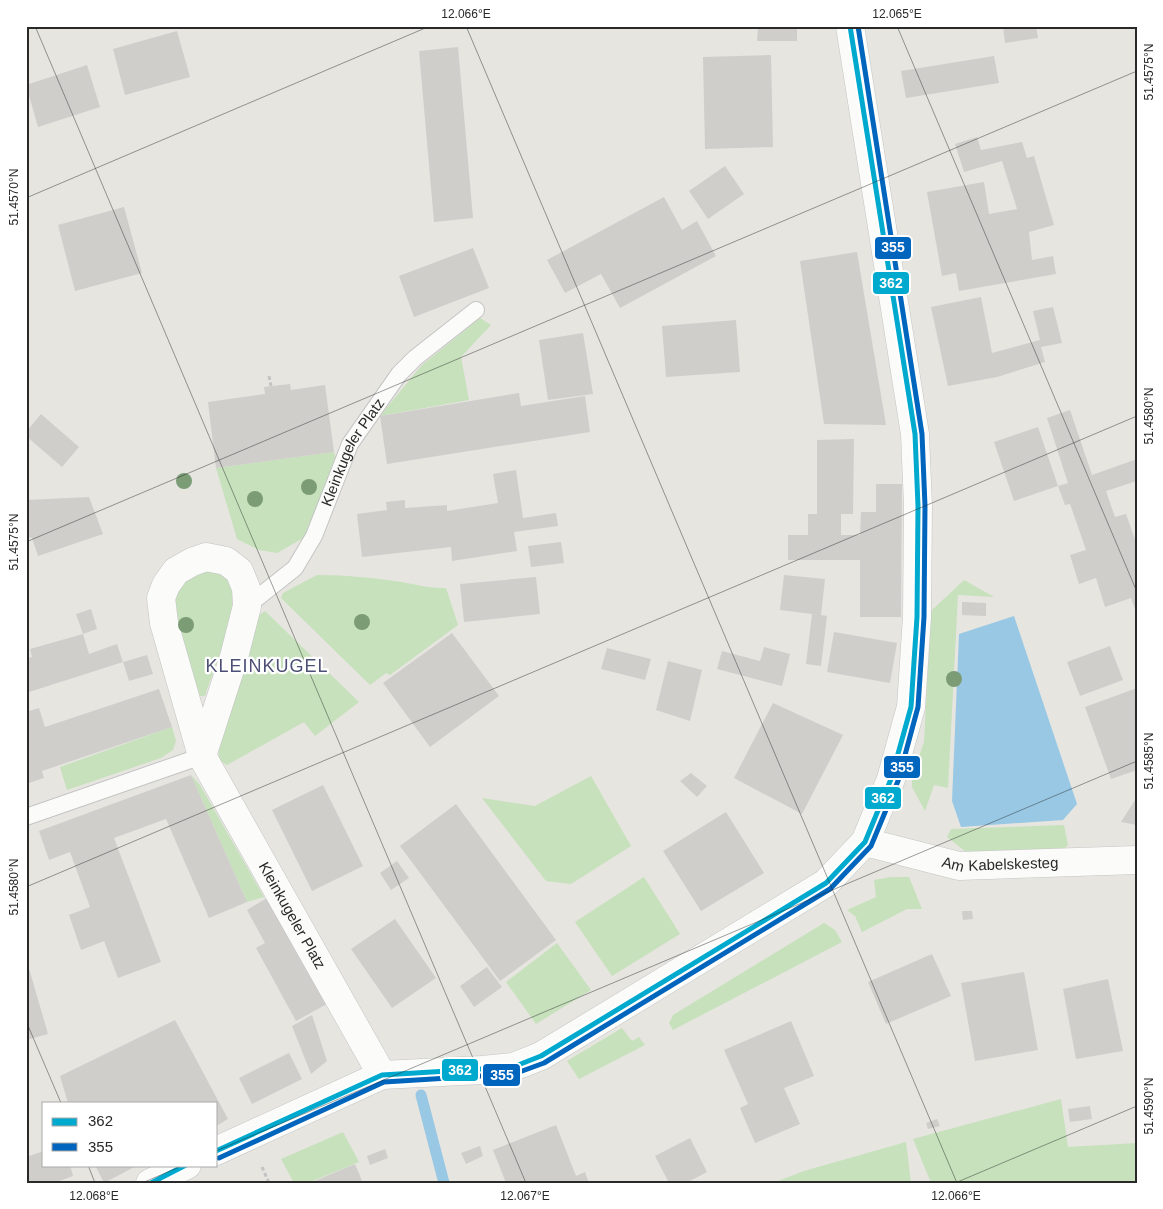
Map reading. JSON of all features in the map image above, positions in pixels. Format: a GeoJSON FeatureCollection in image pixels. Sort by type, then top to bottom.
{"type":"FeatureCollection","features":[{"type":"Feature","properties":{"kind":"street"},"geometry":{"type":"LineString","coordinates":[[218,1151],[382,1075],[513,1067],[541,1056],[826,883],[865,842],[891,779],[911,707],[917,617],[918,506],[915,434],[850,26]]}},
{"type":"Feature","properties":{"kind":"street","name":"Kleinkugeler Platz"},"geometry":{"type":"LineString","coordinates":[[202,756],[234,657],[247,606],[246,588],[239,571],[226,561],[206,557],[176,571],[166,585],[161,598],[164,623],[202,756],[382,1075]]}},
{"type":"Feature","properties":{"kind":"street","name":"Am Kabelskesteg"},"geometry":{"type":"LineString","coordinates":[[865,842],[959,866],[1137,860]]}},
{"type":"Feature","properties":{"kind":"street"},"geometry":{"type":"LineString","coordinates":[[150,1183],[185,1166]]}},
{"type":"Feature","properties":{"kind":"lane","name":"Kleinkugeler Platz"},"geometry":{"type":"LineString","coordinates":[[247,606],[295,568],[314,536],[350,444],[399,374],[415,358],[476,310]]}},
{"type":"Feature","properties":{"kind":"lane"},"geometry":{"type":"LineString","coordinates":[[26,817],[202,756]]}},
{"type":"Feature","properties":{"kind":"path"},"geometry":{"type":"LineString","coordinates":[[269,376],[271,386]]}},
{"type":"Feature","properties":{"kind":"green space"},"geometry":{"type":"Polygon","coordinates":[[[480,318],[491,325],[461,357],[469,400],[380,416],[421,366],[480,318]]]}},
{"type":"Feature","properties":{"kind":"green space"},"geometry":{"type":"Polygon","coordinates":[[[334,452],[337,462],[307,536],[277,553],[259,550],[237,539],[216,468],[334,452]]]}},
{"type":"Feature","properties":{"kind":"green space"},"geometry":{"type":"Polygon","coordinates":[[[219,570],[232,586],[234,602],[224,644],[205,696],[200,696],[171,607],[172,594],[189,573],[219,570]]]}},
{"type":"Feature","properties":{"kind":"green space"},"geometry":{"type":"Polygon","coordinates":[[[317,575],[362,577],[446,588],[458,625],[390,675],[386,673],[370,685],[281,598],[283,593],[317,575]]]}},
{"type":"Feature","properties":{"kind":"green space"},"geometry":{"type":"Polygon","coordinates":[[[964,580],[994,597],[958,595],[948,788],[934,785],[925,811],[912,787],[912,777],[924,742],[931,611],[964,580]]]}},
{"type":"Feature","properties":{"kind":"green space"},"geometry":{"type":"Polygon","coordinates":[[[265,611],[359,702],[315,736],[304,722],[227,765],[219,760],[219,739],[257,617],[265,611]]]}},
{"type":"Feature","properties":{"kind":"green space"},"geometry":{"type":"Polygon","coordinates":[[[172,727],[176,741],[173,750],[161,758],[67,790],[60,767],[172,727]]]}},
{"type":"Feature","properties":{"kind":"green space"},"geometry":{"type":"Polygon","coordinates":[[[191,775],[200,785],[264,897],[247,902],[191,775]]]}},
{"type":"Feature","properties":{"kind":"green space"},"geometry":{"type":"Polygon","coordinates":[[[591,776],[631,846],[571,884],[546,881],[482,798],[535,806],[591,776]]]}},
{"type":"Feature","properties":{"kind":"green space"},"geometry":{"type":"Polygon","coordinates":[[[1064,825],[1068,845],[1063,850],[966,852],[947,837],[951,829],[1064,825]]]}},
{"type":"Feature","properties":{"kind":"green space"},"geometry":{"type":"Polygon","coordinates":[[[644,877],[680,934],[612,976],[575,922],[644,877]]]}},
{"type":"Feature","properties":{"kind":"green space"},"geometry":{"type":"Polygon","coordinates":[[[891,877],[909,877],[922,909],[907,909],[862,932],[855,916],[847,910],[876,897],[874,880],[891,877]]]}},
{"type":"Feature","properties":{"kind":"green space"},"geometry":{"type":"Polygon","coordinates":[[[824,923],[835,930],[842,942],[673,1030],[669,1023],[673,1015],[824,923]]]}},
{"type":"Feature","properties":{"kind":"green space"},"geometry":{"type":"Polygon","coordinates":[[[557,943],[591,990],[536,1024],[506,982],[557,943]]]}},
{"type":"Feature","properties":{"kind":"green space"},"geometry":{"type":"Polygon","coordinates":[[[622,1028],[632,1041],[639,1037],[645,1045],[579,1079],[567,1061],[622,1028]]]}},
{"type":"Feature","properties":{"kind":"green space"},"geometry":{"type":"Polygon","coordinates":[[[1061,1099],[1068,1147],[1137,1143],[1137,1183],[931,1183],[913,1139],[1061,1099]]]}},
{"type":"Feature","properties":{"kind":"green space"},"geometry":{"type":"Polygon","coordinates":[[[343,1132],[359,1162],[308,1183],[294,1183],[281,1159],[343,1132]]]}},
{"type":"Feature","properties":{"kind":"green space"},"geometry":{"type":"Polygon","coordinates":[[[906,1142],[911,1183],[773,1183],[804,1171],[906,1142]]]}},
{"type":"Feature","properties":{"kind":"water"},"geometry":{"type":"Polygon","coordinates":[[[1014,616],[1077,804],[1063,820],[961,827],[952,801],[959,634],[1014,616]]]}},
{"type":"Feature","properties":{"kind":"building"},"geometry":{"type":"Polygon","coordinates":[[[758,26],[797,26],[797,41],[757,41],[758,26]]]}},
{"type":"Feature","properties":{"kind":"building"},"geometry":{"type":"Polygon","coordinates":[[[1003,26],[1036,26],[1038,38],[1005,43],[1003,26]]]}},
{"type":"Feature","properties":{"kind":"building"},"geometry":{"type":"Polygon","coordinates":[[[177,31],[190,77],[125,95],[113,49],[177,31]]]}},
{"type":"Feature","properties":{"kind":"building"},"geometry":{"type":"Polygon","coordinates":[[[458,47],[473,218],[434,222],[419,51],[458,47]]]}},
{"type":"Feature","properties":{"kind":"building"},"geometry":{"type":"Polygon","coordinates":[[[771,55],[773,147],[705,149],[703,57],[771,55]]]}},
{"type":"Feature","properties":{"kind":"building"},"geometry":{"type":"Polygon","coordinates":[[[994,56],[999,83],[906,98],[901,71],[994,56]]]}},
{"type":"Feature","properties":{"kind":"building"},"geometry":{"type":"Polygon","coordinates":[[[87,65],[100,107],[38,127],[26,85],[87,65]]]}},
{"type":"Feature","properties":{"kind":"building"},"geometry":{"type":"Polygon","coordinates":[[[977,137],[981,150],[1022,142],[1027,158],[1034,156],[1054,225],[1029,232],[1032,260],[1053,256],[1056,274],[959,291],[956,273],[942,276],[927,192],[984,182],[989,214],[1017,209],[1002,161],[964,172],[955,144],[977,137]]]}},
{"type":"Feature","properties":{"kind":"building"},"geometry":{"type":"Polygon","coordinates":[[[725,166],[744,194],[708,219],[689,191],[725,166]]]}},
{"type":"Feature","properties":{"kind":"building"},"geometry":{"type":"Polygon","coordinates":[[[664,197],[682,230],[697,221],[716,256],[620,308],[601,274],[565,293],[547,260],[664,197]]]}},
{"type":"Feature","properties":{"kind":"building"},"geometry":{"type":"Polygon","coordinates":[[[124,207],[142,273],[75,291],[58,225],[124,207]]]}},
{"type":"Feature","properties":{"kind":"building"},"geometry":{"type":"Polygon","coordinates":[[[473,248],[489,288],[414,317],[399,276],[473,248]]]}},
{"type":"Feature","properties":{"kind":"building"},"geometry":{"type":"Polygon","coordinates":[[[857,252],[886,425],[824,424],[800,261],[857,252]]]}},
{"type":"Feature","properties":{"kind":"building"},"geometry":{"type":"Polygon","coordinates":[[[981,297],[992,353],[1040,340],[1033,311],[1053,307],[1062,343],[1041,347],[1045,362],[997,377],[948,386],[931,307],[981,297]]]}},
{"type":"Feature","properties":{"kind":"building"},"geometry":{"type":"Polygon","coordinates":[[[736,320],[740,372],[666,377],[662,326],[736,320]]]}},
{"type":"Feature","properties":{"kind":"building"},"geometry":{"type":"Polygon","coordinates":[[[583,333],[593,394],[548,400],[539,340],[583,333]]]}},
{"type":"Feature","properties":{"kind":"building"},"geometry":{"type":"Polygon","coordinates":[[[290,384],[291,390],[325,385],[334,452],[216,468],[208,402],[265,394],[264,387],[290,384]]]}},
{"type":"Feature","properties":{"kind":"building"},"geometry":{"type":"Polygon","coordinates":[[[519,393],[521,406],[585,396],[590,432],[387,464],[380,416],[519,393]]]}},
{"type":"Feature","properties":{"kind":"building"},"geometry":{"type":"Polygon","coordinates":[[[1070,410],[1092,475],[1137,459],[1137,481],[1106,491],[1115,517],[1126,514],[1137,545],[1137,615],[1131,598],[1105,607],[1096,578],[1079,584],[1070,555],[1086,550],[1070,504],[1065,505],[1058,486],[1068,483],[1047,418],[1070,410]]]}},
{"type":"Feature","properties":{"kind":"building"},"geometry":{"type":"Polygon","coordinates":[[[41,414],[79,447],[62,467],[26,436],[26,432],[41,414]]]}},
{"type":"Feature","properties":{"kind":"building"},"geometry":{"type":"Polygon","coordinates":[[[1038,427],[1058,486],[1014,501],[994,442],[1038,427]]]}},
{"type":"Feature","properties":{"kind":"building"},"geometry":{"type":"Polygon","coordinates":[[[854,439],[853,514],[841,514],[841,535],[860,535],[861,512],[876,512],[876,484],[902,484],[901,617],[860,617],[860,560],[788,560],[788,535],[808,535],[808,514],[817,514],[817,440],[854,439]]]}},
{"type":"Feature","properties":{"kind":"building"},"geometry":{"type":"Polygon","coordinates":[[[516,470],[523,518],[556,513],[558,526],[514,532],[517,551],[452,561],[451,547],[362,557],[357,514],[387,510],[386,502],[405,500],[405,508],[447,505],[447,511],[498,503],[493,474],[516,470]]]}},
{"type":"Feature","properties":{"kind":"building"},"geometry":{"type":"Polygon","coordinates":[[[89,497],[103,534],[38,556],[32,538],[26,537],[26,500],[89,497]]]}},
{"type":"Feature","properties":{"kind":"building"},"geometry":{"type":"Polygon","coordinates":[[[561,542],[564,563],[531,567],[528,546],[561,542]]]}},
{"type":"Feature","properties":{"kind":"building"},"geometry":{"type":"Polygon","coordinates":[[[784,575],[825,579],[821,615],[827,616],[821,666],[806,664],[812,614],[780,610],[784,575]]]}},
{"type":"Feature","properties":{"kind":"building"},"geometry":{"type":"Polygon","coordinates":[[[536,577],[540,614],[464,622],[460,584],[536,577]]]}},
{"type":"Feature","properties":{"kind":"building"},"geometry":{"type":"Polygon","coordinates":[[[962,602],[986,603],[986,616],[962,615],[962,602]]]}},
{"type":"Feature","properties":{"kind":"building"},"geometry":{"type":"Polygon","coordinates":[[[91,609],[97,629],[83,634],[76,614],[91,609]]]}},
{"type":"Feature","properties":{"kind":"building"},"geometry":{"type":"Polygon","coordinates":[[[834,632],[897,643],[890,683],[827,672],[834,632]]]}},
{"type":"Feature","properties":{"kind":"building"},"geometry":{"type":"Polygon","coordinates":[[[452,633],[499,696],[430,747],[383,683],[452,633]]]}},
{"type":"Feature","properties":{"kind":"building"},"geometry":{"type":"Polygon","coordinates":[[[83,634],[89,654],[117,644],[123,662],[26,693],[26,658],[32,657],[30,649],[83,634]]]}},
{"type":"Feature","properties":{"kind":"building"},"geometry":{"type":"Polygon","coordinates":[[[1110,646],[1123,680],[1080,696],[1067,662],[1110,646]]]}},
{"type":"Feature","properties":{"kind":"building"},"geometry":{"type":"Polygon","coordinates":[[[764,647],[790,654],[782,686],[717,669],[722,651],[760,661],[764,647]]]}},
{"type":"Feature","properties":{"kind":"building"},"geometry":{"type":"Polygon","coordinates":[[[607,648],[651,659],[645,680],[601,669],[607,648]]]}},
{"type":"Feature","properties":{"kind":"building"},"geometry":{"type":"Polygon","coordinates":[[[147,655],[153,674],[129,681],[123,662],[147,655]]]}},
{"type":"Feature","properties":{"kind":"building"},"geometry":{"type":"Polygon","coordinates":[[[668,661],[702,670],[690,721],[656,710],[668,661]]]}},
{"type":"Feature","properties":{"kind":"building"},"geometry":{"type":"Polygon","coordinates":[[[1137,688],[1137,770],[1111,779],[1085,707],[1137,688]]]}},
{"type":"Feature","properties":{"kind":"building"},"geometry":{"type":"Polygon","coordinates":[[[159,689],[172,727],[42,771],[44,778],[26,784],[26,712],[39,708],[45,727],[159,689]]]}},
{"type":"Feature","properties":{"kind":"building"},"geometry":{"type":"Polygon","coordinates":[[[773,703],[843,735],[802,814],[734,778],[773,703]]]}},
{"type":"Feature","properties":{"kind":"building"},"geometry":{"type":"Polygon","coordinates":[[[691,773],[707,786],[697,797],[680,781],[691,773]]]}},
{"type":"Feature","properties":{"kind":"building"},"geometry":{"type":"Polygon","coordinates":[[[191,775],[247,902],[209,918],[166,819],[114,838],[161,962],[118,978],[104,941],[81,950],[69,915],[90,907],[70,852],[49,860],[39,831],[191,775]]]}},
{"type":"Feature","properties":{"kind":"building"},"geometry":{"type":"Polygon","coordinates":[[[323,785],[363,866],[312,891],[272,810],[323,785]]]}},
{"type":"Feature","properties":{"kind":"building"},"geometry":{"type":"Polygon","coordinates":[[[1137,797],[1137,825],[1121,822],[1137,797]]]}},
{"type":"Feature","properties":{"kind":"building"},"geometry":{"type":"Polygon","coordinates":[[[456,804],[556,940],[500,981],[400,846],[456,804]]]}},
{"type":"Feature","properties":{"kind":"building"},"geometry":{"type":"Polygon","coordinates":[[[726,812],[764,873],[701,911],[663,851],[726,812]]]}},
{"type":"Feature","properties":{"kind":"building"},"geometry":{"type":"Polygon","coordinates":[[[397,861],[409,878],[391,890],[380,873],[397,861]]]}},
{"type":"Feature","properties":{"kind":"building"},"geometry":{"type":"Polygon","coordinates":[[[267,898],[327,1004],[296,1021],[256,948],[265,943],[247,910],[267,898]]]}},
{"type":"Feature","properties":{"kind":"building"},"geometry":{"type":"Polygon","coordinates":[[[962,911],[972,911],[973,919],[963,920],[962,911]]]}},
{"type":"Feature","properties":{"kind":"building"},"geometry":{"type":"Polygon","coordinates":[[[395,919],[436,978],[392,1008],[351,949],[395,919]]]}},
{"type":"Feature","properties":{"kind":"building"},"geometry":{"type":"Polygon","coordinates":[[[932,954],[951,996],[886,1024],[868,982],[932,954]]]}},
{"type":"Feature","properties":{"kind":"building"},"geometry":{"type":"Polygon","coordinates":[[[26,958],[48,1034],[26,1040],[26,958]]]}},
{"type":"Feature","properties":{"kind":"building"},"geometry":{"type":"Polygon","coordinates":[[[487,967],[502,987],[474,1007],[460,986],[487,967]]]}},
{"type":"Feature","properties":{"kind":"building"},"geometry":{"type":"Polygon","coordinates":[[[1024,972],[1038,1050],[975,1061],[961,983],[1024,972]]]}},
{"type":"Feature","properties":{"kind":"building"},"geometry":{"type":"Polygon","coordinates":[[[1108,979],[1123,1051],[1076,1059],[1063,989],[1108,979]]]}},
{"type":"Feature","properties":{"kind":"building"},"geometry":{"type":"Polygon","coordinates":[[[312,1015],[327,1061],[311,1074],[292,1026],[312,1015]]]}},
{"type":"Feature","properties":{"kind":"building"},"geometry":{"type":"Polygon","coordinates":[[[175,1020],[228,1119],[218,1125],[218,1102],[68,1102],[60,1076],[175,1020]]]}},
{"type":"Feature","properties":{"kind":"building"},"geometry":{"type":"Polygon","coordinates":[[[791,1021],[814,1076],[784,1088],[800,1124],[755,1143],[740,1108],[748,1104],[724,1050],[791,1021]]]}},
{"type":"Feature","properties":{"kind":"building"},"geometry":{"type":"Polygon","coordinates":[[[289,1053],[302,1079],[252,1104],[239,1078],[289,1053]]]}},
{"type":"Feature","properties":{"kind":"building"},"geometry":{"type":"Polygon","coordinates":[[[1090,1106],[1092,1119],[1070,1122],[1068,1109],[1090,1106]]]}},
{"type":"Feature","properties":{"kind":"building"},"geometry":{"type":"Polygon","coordinates":[[[937,1119],[940,1126],[928,1129],[926,1123],[937,1119]]]}},
{"type":"Feature","properties":{"kind":"building"},"geometry":{"type":"Polygon","coordinates":[[[556,1125],[576,1176],[585,1172],[589,1183],[506,1183],[493,1150],[556,1125]]]}},
{"type":"Feature","properties":{"kind":"building"},"geometry":{"type":"Polygon","coordinates":[[[690,1138],[707,1172],[686,1183],[669,1183],[655,1156],[690,1138]]]}},
{"type":"Feature","properties":{"kind":"building"},"geometry":{"type":"Polygon","coordinates":[[[480,1146],[483,1156],[466,1164],[461,1153],[480,1146]]]}},
{"type":"Feature","properties":{"kind":"building"},"geometry":{"type":"Polygon","coordinates":[[[385,1149],[388,1158],[370,1165],[367,1156],[385,1149]]]}},
{"type":"Feature","properties":{"kind":"building"},"geometry":{"type":"Polygon","coordinates":[[[42,1152],[42,1166],[70,1166],[73,1176],[54,1183],[26,1183],[26,1157],[42,1152]]]}},
{"type":"Feature","properties":{"kind":"building"},"geometry":{"type":"Polygon","coordinates":[[[355,1164],[363,1183],[310,1183],[355,1164]]]}},
{"type":"Feature","properties":{"kind":"building"},"geometry":{"type":"Polygon","coordinates":[[[96,1166],[136,1166],[104,1183],[96,1166]]]}},
{"type":"Feature","properties":{"kind":"waterway"},"geometry":{"type":"LineString","coordinates":[[421,1095],[444,1183]]}},
{"type":"Feature","properties":{"kind":"transit line","name":"362"},"geometry":{"type":"LineString","coordinates":[[218,1150],[382,1075],[513,1067],[541,1056],[826,883],[865,842],[891,779],[911,707],[917,617],[918,506],[915,434],[850,26]]}},
{"type":"Feature","properties":{"kind":"transit line","name":"355"},"geometry":{"type":"LineString","coordinates":[[219,1158],[384,1082],[514,1074],[544,1063],[830,889],[871,846],[898,781],[918,707],[924,617],[925,506],[922,434],[858,26]]}},
{"type":"Feature","properties":{"kind":"transit line","name":"362"},"geometry":{"type":"LineString","coordinates":[[151,1183],[184,1166]]}},
{"type":"Feature","properties":{"kind":"district","name":"KLEINKUGEL"},"geometry":{"type":"Point","coordinates":[267,666]}}]}
